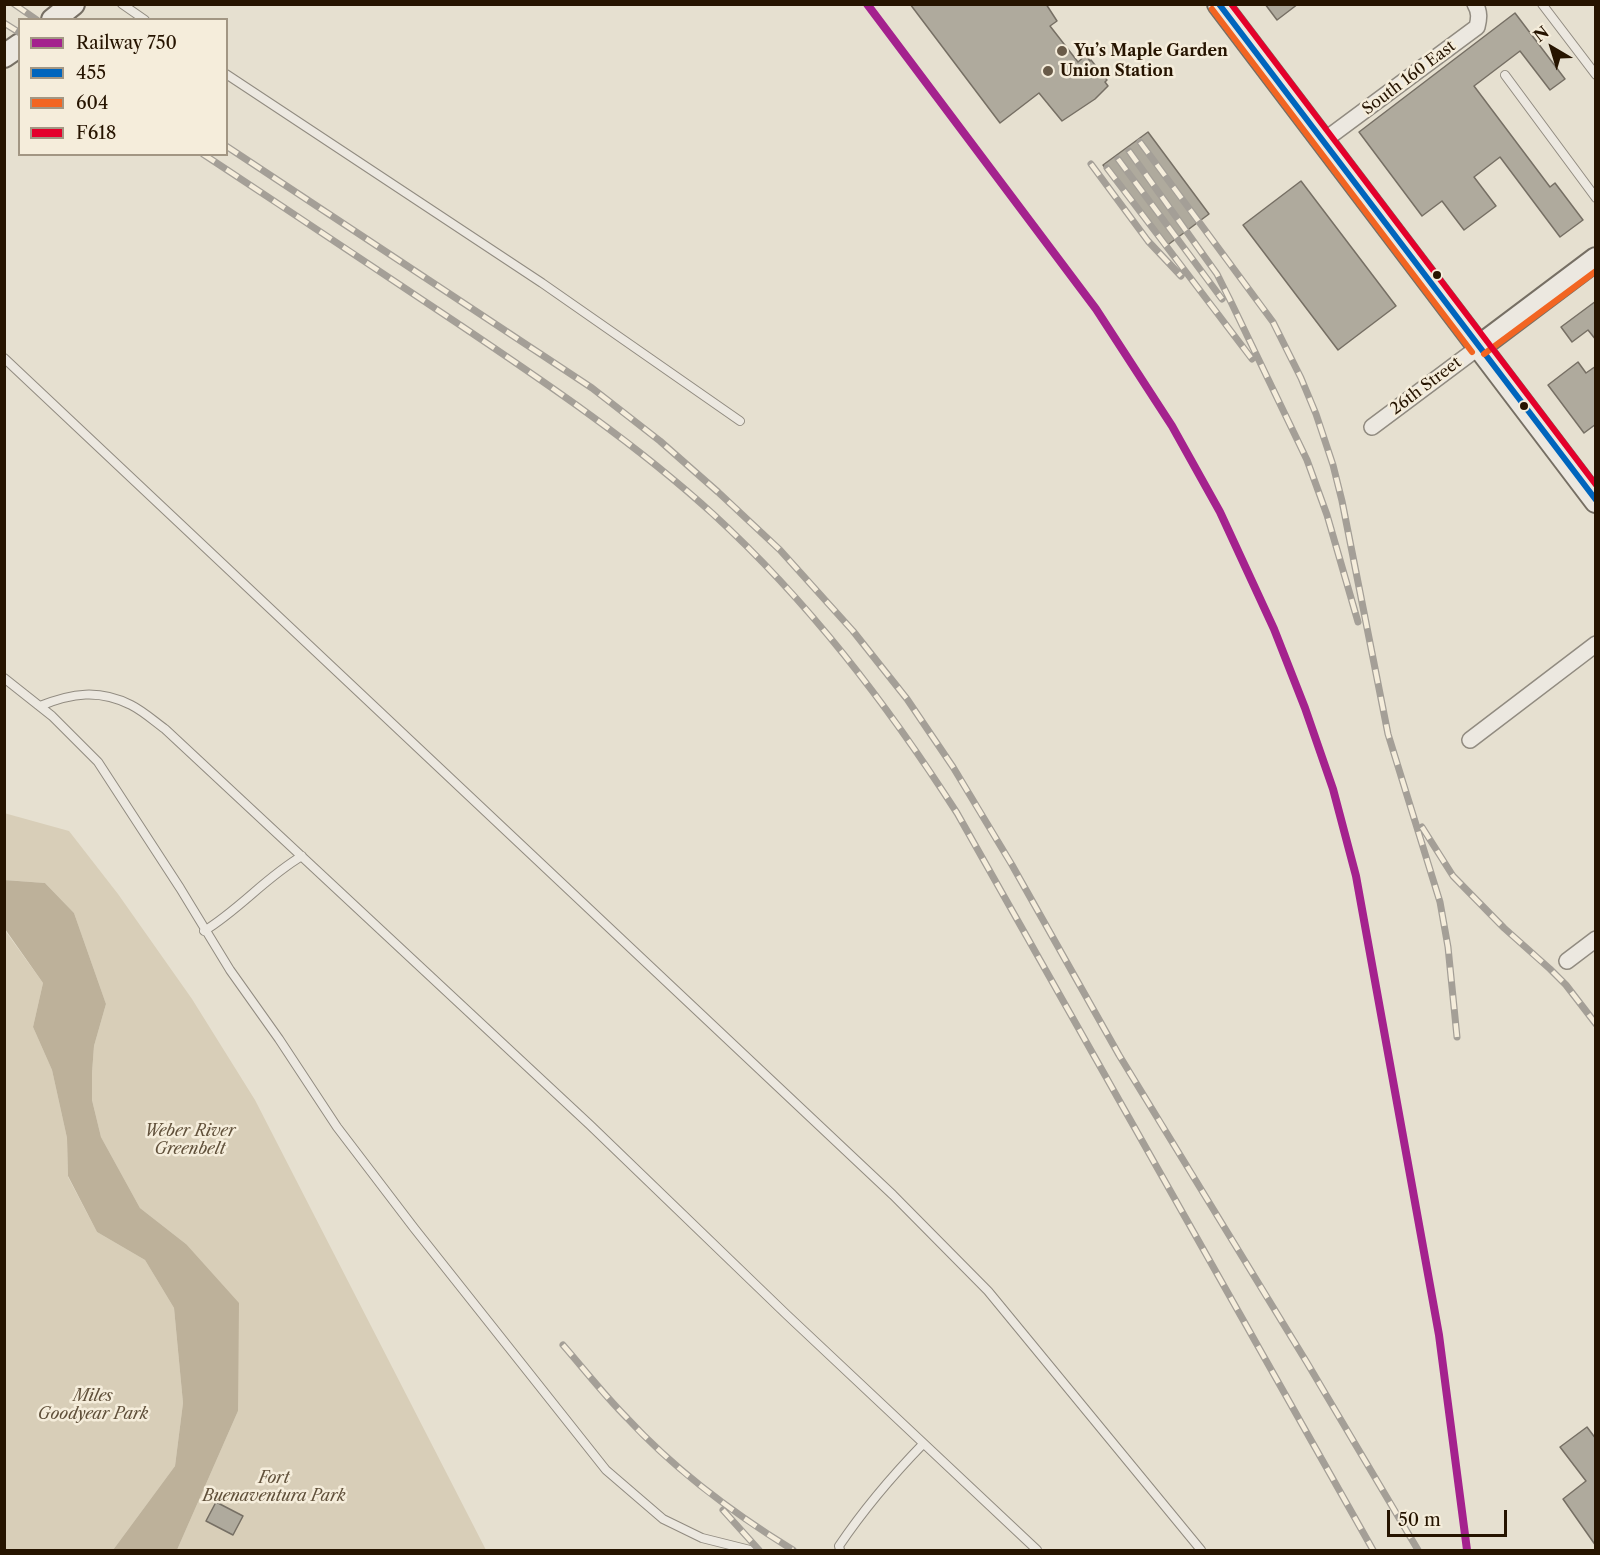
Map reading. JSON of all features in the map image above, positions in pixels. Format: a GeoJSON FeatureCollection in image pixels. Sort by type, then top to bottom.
{"type":"FeatureCollection","features":[{"type":"Feature","properties":{"kind":"main road"},"geometry":{"type":"LineString","coordinates":[[56,18],[73,4]]}},
{"type":"Feature","properties":{"kind":"main road"},"geometry":{"type":"LineString","coordinates":[[1219,4],[1596,501]]}},
{"type":"Feature","properties":{"kind":"main road"},"geometry":{"type":"LineString","coordinates":[[4,56],[18,46]]}},
{"type":"Feature","properties":{"kind":"main road","name":"26th Street"},"geometry":{"type":"LineString","coordinates":[[1479,347],[1596,259]]}},
{"type":"Feature","properties":{"kind":"street","name":"South 160 East"},"geometry":{"type":"LineString","coordinates":[[1322,142],[1477,27],[1478,9],[1474,4]]}},
{"type":"Feature","properties":{"kind":"street","name":"26th Street"},"geometry":{"type":"LineString","coordinates":[[1372,427],[1479,347]]}},
{"type":"Feature","properties":{"kind":"street"},"geometry":{"type":"LineString","coordinates":[[1470,740],[1596,644]]}},
{"type":"Feature","properties":{"kind":"street"},"geometry":{"type":"LineString","coordinates":[[1567,961],[1596,939]]}},
{"type":"Feature","properties":{"kind":"lane"},"geometry":{"type":"LineString","coordinates":[[122,4],[142,18]]}},
{"type":"Feature","properties":{"kind":"lane"},"geometry":{"type":"LineString","coordinates":[[1542,4],[1596,75]]}},
{"type":"Feature","properties":{"kind":"lane"},"geometry":{"type":"LineString","coordinates":[[228,75],[542,284],[740,422]]}},
{"type":"Feature","properties":{"kind":"lane"},"geometry":{"type":"LineString","coordinates":[[1504,75],[1596,198]]}},
{"type":"Feature","properties":{"kind":"lane"},"geometry":{"type":"LineString","coordinates":[[4,358],[893,1195],[988,1291],[1201,1551]]}},
{"type":"Feature","properties":{"kind":"lane"},"geometry":{"type":"LineString","coordinates":[[4,678],[40,706],[98,762],[180,888],[204,931],[337,1127],[606,1470],[663,1520],[702,1538],[750,1551]]}},
{"type":"Feature","properties":{"kind":"lane"},"geometry":{"type":"LineString","coordinates":[[40,706],[65,696],[95,693],[131,705],[165,729],[590,1125],[1037,1551]]}},
{"type":"Feature","properties":{"kind":"lane"},"geometry":{"type":"LineString","coordinates":[[204,931],[223,920],[266,881],[302,856]]}},
{"type":"Feature","properties":{"kind":"lane"},"geometry":{"type":"LineString","coordinates":[[840,1551],[839,1546],[851,1528],[890,1478],[923,1444]]}},
{"type":"Feature","properties":{"kind":"green space","name":"Weber River Greenbelt"},"geometry":{"type":"Polygon","coordinates":[[[4,813],[69,831],[118,894],[192,999],[255,1100],[486,1550],[177,1550],[238,1411],[186,1244],[140,1208],[101,1137],[92,1100],[92,1073],[94,1046],[106,1004],[74,913],[45,883],[5,880],[4,813]]]}},
{"type":"Feature","properties":{"kind":"green space","name":"Miles Goodyear Park"},"geometry":{"type":"Polygon","coordinates":[[[4,929],[43,983],[33,1027],[52,1070],[67,1138],[68,1177],[97,1232],[145,1260],[174,1308],[183,1403],[175,1466],[113,1550],[5,1550],[4,929]]]}},
{"type":"Feature","properties":{"kind":"shaded area"},"geometry":{"type":"Polygon","coordinates":[[[4,880],[45,883],[74,913],[106,1004],[94,1046],[92,1073],[92,1100],[101,1137],[140,1208],[186,1244],[239,1303],[238,1411],[177,1550],[113,1550],[175,1466],[183,1403],[174,1308],[145,1260],[97,1232],[68,1176],[67,1138],[52,1070],[33,1027],[43,983],[5,929],[4,880]]]}},
{"type":"Feature","properties":{"kind":"building","name":"Union Station"},"geometry":{"type":"Polygon","coordinates":[[[910,4],[1046,4],[1057,21],[1050,26],[1078,62],[1086,55],[1091,60],[1107,80],[1105,82],[1108,86],[1095,99],[1062,121],[1039,93],[1000,123],[910,4]]]}},
{"type":"Feature","properties":{"kind":"building"},"geometry":{"type":"Polygon","coordinates":[[[1265,4],[1298,4],[1277,20],[1265,4]]]}},
{"type":"Feature","properties":{"kind":"building"},"geometry":{"type":"Polygon","coordinates":[[[1515,13],[1565,79],[1550,90],[1520,51],[1474,86],[1550,187],[1555,183],[1583,220],[1560,237],[1500,157],[1474,177],[1496,206],[1464,230],[1442,201],[1422,216],[1359,132],[1515,13]]]}},
{"type":"Feature","properties":{"kind":"building"},"geometry":{"type":"Polygon","coordinates":[[[1148,132],[1209,214],[1165,247],[1103,165],[1148,132]]]}},
{"type":"Feature","properties":{"kind":"building"},"geometry":{"type":"Polygon","coordinates":[[[1301,181],[1396,306],[1338,350],[1243,225],[1301,181]]]}},
{"type":"Feature","properties":{"kind":"building"},"geometry":{"type":"Polygon","coordinates":[[[1596,301],[1596,340],[1588,330],[1572,342],[1561,327],[1596,301]]]}},
{"type":"Feature","properties":{"kind":"building"},"geometry":{"type":"Polygon","coordinates":[[[1578,362],[1586,373],[1596,366],[1596,424],[1584,433],[1548,385],[1578,362]]]}},
{"type":"Feature","properties":{"kind":"building"},"geometry":{"type":"Polygon","coordinates":[[[1587,1427],[1596,1439],[1596,1546],[1563,1499],[1586,1481],[1560,1447],[1587,1427]]]}},
{"type":"Feature","properties":{"kind":"building"},"geometry":{"type":"Polygon","coordinates":[[[216,1502],[243,1516],[233,1535],[206,1521],[216,1502]]]}},
{"type":"Feature","properties":{"kind":"railway"},"geometry":{"type":"LineString","coordinates":[[14,4],[34,18]]}},
{"type":"Feature","properties":{"kind":"railway"},"geometry":{"type":"LineString","coordinates":[[4,23],[18,32]]}},
{"type":"Feature","properties":{"kind":"railway"},"geometry":{"type":"LineString","coordinates":[[1140,142],[1273,322],[1316,414],[1342,501],[1388,734],[1440,902],[1448,947],[1457,1037]]}},
{"type":"Feature","properties":{"kind":"railway"},"geometry":{"type":"LineString","coordinates":[[228,147],[592,388],[660,441],[718,492],[780,550],[853,631],[907,699],[953,767],[1012,865],[1119,1055],[1306,1361],[1418,1550]]}},
{"type":"Feature","properties":{"kind":"railway"},"geometry":{"type":"LineString","coordinates":[[1129,151],[1217,274],[1231,302],[1307,460],[1327,515],[1358,622]]}},
{"type":"Feature","properties":{"kind":"railway"},"geometry":{"type":"LineString","coordinates":[[206,156],[490,345],[652,462],[713,514],[748,548],[782,583],[845,656],[903,733],[957,813],[1373,1550]]}},
{"type":"Feature","properties":{"kind":"railway"},"geometry":{"type":"LineString","coordinates":[[1118,159],[1222,299]]}},
{"type":"Feature","properties":{"kind":"railway"},"geometry":{"type":"LineString","coordinates":[[1091,164],[1148,241],[1181,276]]}},
{"type":"Feature","properties":{"kind":"railway"},"geometry":{"type":"LineString","coordinates":[[1107,168],[1252,359]]}},
{"type":"Feature","properties":{"kind":"railway"},"geometry":{"type":"LineString","coordinates":[[1422,827],[1453,876],[1504,928],[1566,985],[1596,1024]]}},
{"type":"Feature","properties":{"kind":"railway"},"geometry":{"type":"LineString","coordinates":[[563,1345],[645,1437],[685,1473],[748,1521],[793,1550]]}},
{"type":"Feature","properties":{"kind":"railway"},"geometry":{"type":"LineString","coordinates":[[723,1510],[759,1550]]}},
{"type":"Feature","properties":{"kind":"rail line","name":"750"},"geometry":{"type":"LineString","coordinates":[[867,4],[1096,309],[1172,426],[1220,512],[1274,629],[1305,708],[1333,789],[1356,876],[1439,1335],[1467,1550]]}},
{"type":"Feature","properties":{"kind":"transit line","name":"455"},"geometry":{"type":"LineString","coordinates":[[1219,4],[1596,500]]}},
{"type":"Feature","properties":{"kind":"transit line","name":"F618"},"geometry":{"type":"LineString","coordinates":[[1231,4],[1596,485]]}},
{"type":"Feature","properties":{"kind":"transit line","name":"604"},"geometry":{"type":"LineString","coordinates":[[1212,9],[1472,352]]}},
{"type":"Feature","properties":{"kind":"transit line","name":"604"},"geometry":{"type":"LineString","coordinates":[[1484,354],[1596,271]]}},
{"type":"Feature","properties":{"kind":"place","name":"Yu’s Maple Garden"},"geometry":{"type":"Point","coordinates":[1062,51]}},
{"type":"Feature","properties":{"kind":"place","name":"Union Station"},"geometry":{"type":"Point","coordinates":[1048,71]}},
{"type":"Feature","properties":{"kind":"park label","name":"Fort Buenaventura Park"},"geometry":{"type":"Point","coordinates":[274,1487]}}]}
